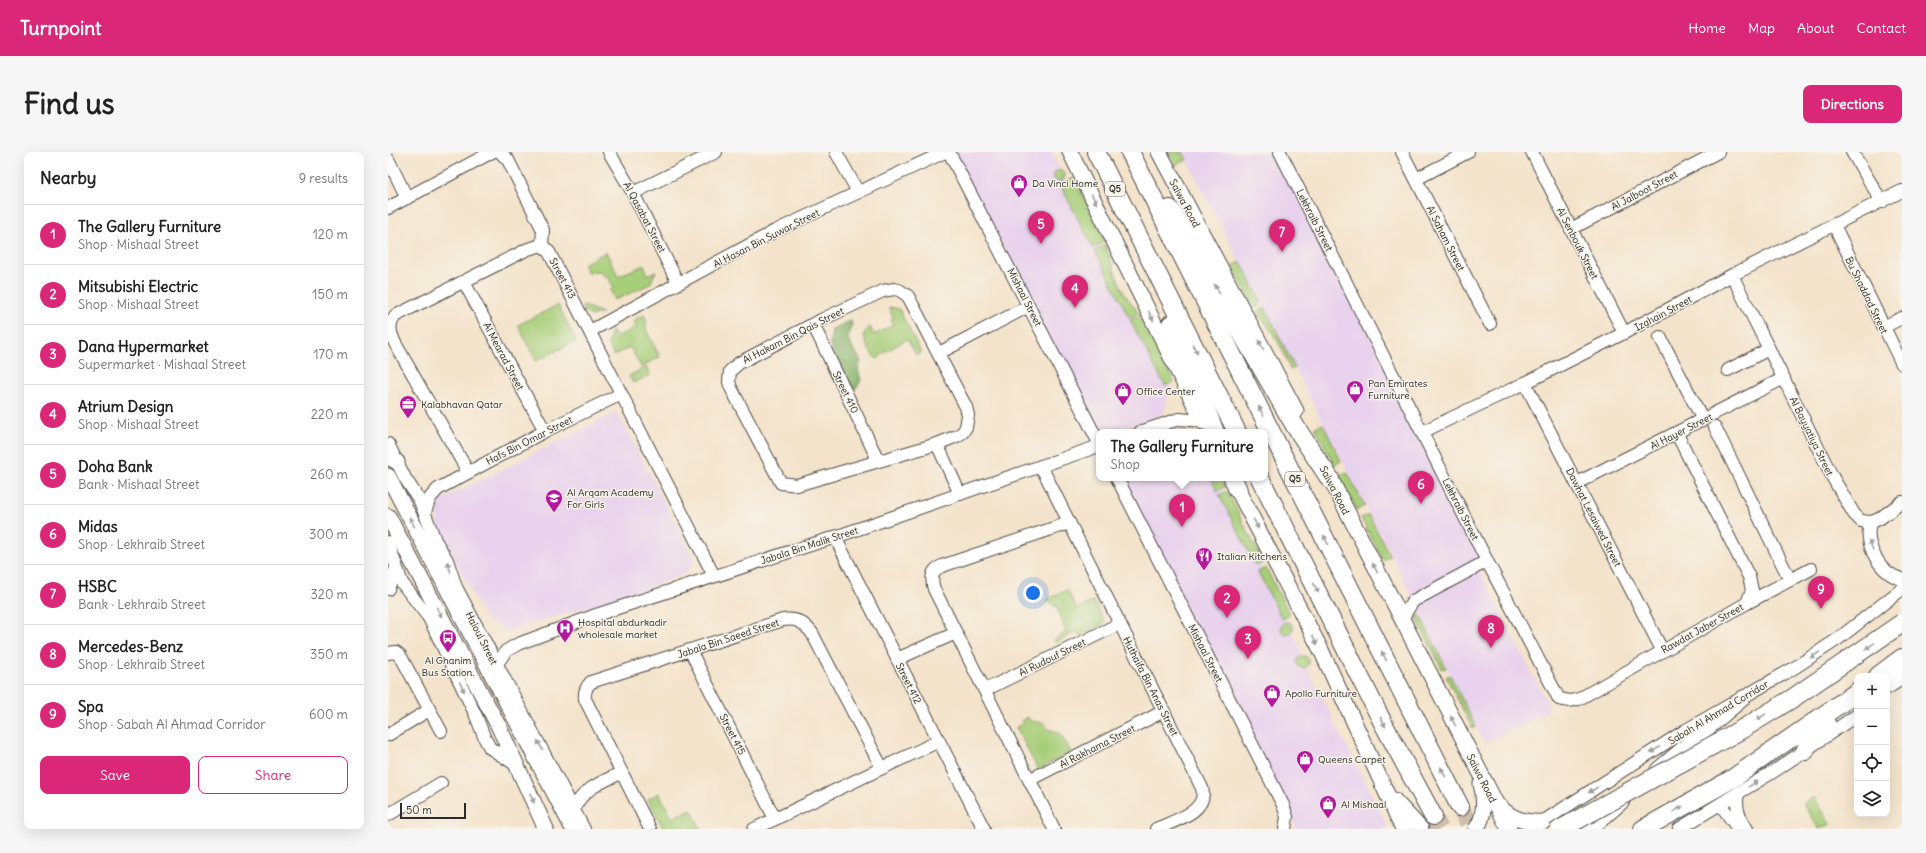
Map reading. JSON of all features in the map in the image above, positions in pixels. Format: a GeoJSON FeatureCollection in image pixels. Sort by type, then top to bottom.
{"type":"FeatureCollection","features":[{"type":"Feature","properties":{"kind":"highway","name":"Q5"},"geometry":{"type":"LineString","coordinates":[[1096,152],[1235,429]]}},
{"type":"Feature","properties":{"kind":"highway","name":"Q5"},"geometry":{"type":"LineString","coordinates":[[1130,152],[1460,807]]}},
{"type":"Feature","properties":{"kind":"highway"},"geometry":{"type":"LineString","coordinates":[[1130,152],[1179,223],[1294,426],[1330,479]]}},
{"type":"Feature","properties":{"kind":"highway"},"geometry":{"type":"LineString","coordinates":[[1133,226],[1208,428]]}},
{"type":"Feature","properties":{"kind":"highway"},"geometry":{"type":"LineString","coordinates":[[1262,481],[1383,723],[1433,816]]}},
{"type":"Feature","properties":{"kind":"highway"},"geometry":{"type":"LineString","coordinates":[[1561,829],[1744,728],[1793,698],[1902,623]]}},
{"type":"Feature","properties":{"kind":"highway"},"geometry":{"type":"LineString","coordinates":[[1882,673],[1902,658]]}},
{"type":"Feature","properties":{"kind":"highway"},"geometry":{"type":"LineString","coordinates":[[1890,683],[1902,675]]}},
{"type":"Feature","properties":{"kind":"highway"},"geometry":{"type":"LineString","coordinates":[[1643,829],[1732,778],[1854,694]]}},
{"type":"Feature","properties":{"kind":"highway"},"geometry":{"type":"LineString","coordinates":[[1805,751],[1809,741],[1816,733],[1854,707]]}},
{"type":"Feature","properties":{"kind":"main road"},"geometry":{"type":"LineString","coordinates":[[1070,152],[1191,399],[1208,428]]}},
{"type":"Feature","properties":{"kind":"main road","name":"Salwa Road"},"geometry":{"type":"LineString","coordinates":[[1159,152],[1301,419],[1401,620],[1508,829]]}},
{"type":"Feature","properties":{"kind":"main road","name":"Haloul Street"},"geometry":{"type":"LineString","coordinates":[[388,476],[573,829]]}},
{"type":"Feature","properties":{"kind":"main road"},"geometry":{"type":"LineString","coordinates":[[1234,482],[1317,644],[1403,829]]}},
{"type":"Feature","properties":{"kind":"main road"},"geometry":{"type":"LineString","coordinates":[[388,516],[518,766],[546,829]]}},
{"type":"Feature","properties":{"kind":"main road"},"geometry":{"type":"LineString","coordinates":[[435,540],[436,566]]}},
{"type":"Feature","properties":{"kind":"main road"},"geometry":{"type":"LineString","coordinates":[[1590,829],[1743,698]]}},
{"type":"Feature","properties":{"kind":"main road"},"geometry":{"type":"LineString","coordinates":[[540,767],[558,779]]}},
{"type":"Feature","properties":{"kind":"main road"},"geometry":{"type":"LineString","coordinates":[[1476,829],[1482,816],[1483,807],[1482,788],[1477,769]]}},
{"type":"Feature","properties":{"kind":"main road"},"geometry":{"type":"LineString","coordinates":[[1387,795],[1412,829]]}},
{"type":"Feature","properties":{"kind":"main road"},"geometry":{"type":"LineString","coordinates":[[1387,795],[1403,809],[1421,829]]}},
{"type":"Feature","properties":{"kind":"main road"},"geometry":{"type":"LineString","coordinates":[[1494,801],[1516,819],[1536,826]]}},
{"type":"Feature","properties":{"kind":"street"},"geometry":{"type":"LineString","coordinates":[[388,208],[492,152]]}},
{"type":"Feature","properties":{"kind":"street","name":"Al Qasabat Street"},"geometry":{"type":"LineString","coordinates":[[609,152],[633,193],[678,284]]}},
{"type":"Feature","properties":{"kind":"street"},"geometry":{"type":"LineString","coordinates":[[633,193],[716,152]]}},
{"type":"Feature","properties":{"kind":"street"},"geometry":{"type":"LineString","coordinates":[[836,152],[858,192]]}},
{"type":"Feature","properties":{"kind":"street","name":"Al Hasan Bin Suwar Street"},"geometry":{"type":"LineString","coordinates":[[590,330],[775,231],[945,152]]}},
{"type":"Feature","properties":{"kind":"street","name":"Mishaal Street"},"geometry":{"type":"LineString","coordinates":[[949,152],[1096,438]]}},
{"type":"Feature","properties":{"kind":"street","name":"Lekhraib Street"},"geometry":{"type":"LineString","coordinates":[[1280,152],[1556,695]]}},
{"type":"Feature","properties":{"kind":"street","name":"Al Saham Street"},"geometry":{"type":"LineString","coordinates":[[1402,152],[1490,324]]}},
{"type":"Feature","properties":{"kind":"street"},"geometry":{"type":"LineString","coordinates":[[1416,179],[1468,152]]}},
{"type":"Feature","properties":{"kind":"street","name":"Al Senbouk Street"},"geometry":{"type":"LineString","coordinates":[[1532,152],[1624,333]]}},
{"type":"Feature","properties":{"kind":"street","name":"Al Jalboot Street"},"geometry":{"type":"LineString","coordinates":[[1571,229],[1718,152]]}},
{"type":"Feature","properties":{"kind":"street"},"geometry":{"type":"LineString","coordinates":[[1852,152],[1882,202]]}},
{"type":"Feature","properties":{"kind":"street"},"geometry":{"type":"LineString","coordinates":[[468,472],[395,343],[390,329],[391,321],[395,316],[528,249],[542,245],[542,230],[505,153]]}},
{"type":"Feature","properties":{"kind":"street"},"geometry":{"type":"LineString","coordinates":[[388,159],[407,198]]}},
{"type":"Feature","properties":{"kind":"street","name":"Izghain Street"},"geometry":{"type":"LineString","coordinates":[[1422,432],[1525,383],[1624,333],[1732,275],[1902,191]]}},
{"type":"Feature","properties":{"kind":"street","name":"Bu Shaddad Street"},"geometry":{"type":"LineString","coordinates":[[1834,225],[1902,364]]}},
{"type":"Feature","properties":{"kind":"street","name":"Street 413"},"geometry":{"type":"LineString","coordinates":[[542,245],[550,252],[714,576]]}},
{"type":"Feature","properties":{"kind":"street","name":"Al Bayyatiya Street"},"geometry":{"type":"LineString","coordinates":[[1732,275],[1833,478],[1854,514],[1862,521],[1870,523]]}},
{"type":"Feature","properties":{"kind":"street","name":"Al Mearad Street"},"geometry":{"type":"LineString","coordinates":[[464,282],[545,431]]}},
{"type":"Feature","properties":{"kind":"street","name":"Al Hakam Bin Qais Street"},"geometry":{"type":"LineString","coordinates":[[894,288],[908,296],[966,407],[968,421],[963,432],[937,444],[878,460],[797,485],[781,483],[731,388],[729,376],[733,367],[813,324],[883,291],[894,288]]}},
{"type":"Feature","properties":{"kind":"street"},"geometry":{"type":"LineString","coordinates":[[939,353],[1029,306]]}},
{"type":"Feature","properties":{"kind":"street"},"geometry":{"type":"LineString","coordinates":[[1883,327],[1902,318]]}},
{"type":"Feature","properties":{"kind":"street","name":"Street 410"},"geometry":{"type":"LineString","coordinates":[[813,324],[878,460]]}},
{"type":"Feature","properties":{"kind":"street"},"geometry":{"type":"LineString","coordinates":[[1660,337],[1703,420]]}},
{"type":"Feature","properties":{"kind":"street"},"geometry":{"type":"LineString","coordinates":[[1728,370],[1769,349]]}},
{"type":"Feature","properties":{"kind":"street","name":"Al Hayer Street"},"geometry":{"type":"LineString","coordinates":[[1577,483],[1677,434],[1784,378]]}},
{"type":"Feature","properties":{"kind":"street","name":"Dawhat Lesaiwed Street"},"geometry":{"type":"LineString","coordinates":[[1525,383],[1662,650]]}},
{"type":"Feature","properties":{"kind":"street","name":"Hafs Bin Omar Street"},"geometry":{"type":"LineString","coordinates":[[425,512],[430,498],[438,489],[545,431],[621,394]]}},
{"type":"Feature","properties":{"kind":"street"},"geometry":{"type":"LineString","coordinates":[[1179,419],[1191,399]]}},
{"type":"Feature","properties":{"kind":"street"},"geometry":{"type":"LineString","coordinates":[[1149,429],[1179,419],[1208,428]]}},
{"type":"Feature","properties":{"kind":"street"},"geometry":{"type":"LineString","coordinates":[[1715,427],[1790,580]]}},
{"type":"Feature","properties":{"kind":"street","name":"Rawdat Jaber Street"},"geometry":{"type":"LineString","coordinates":[[1556,695],[1566,701],[1579,698],[1747,603],[1752,590],[1750,577],[1677,434]]}},
{"type":"Feature","properties":{"kind":"street","name":"Haloul Street"},"geometry":{"type":"LineString","coordinates":[[388,444],[393,460],[414,490],[425,512],[435,540],[447,560],[456,587],[584,829]]}},
{"type":"Feature","properties":{"kind":"street"},"geometry":{"type":"LineString","coordinates":[[937,444],[960,494]]}},
{"type":"Feature","properties":{"kind":"street","name":"Jabala Bin Malik Street"},"geometry":{"type":"LineString","coordinates":[[496,665],[506,651],[518,644],[593,616],[835,537],[1041,466],[1096,445]]}},
{"type":"Feature","properties":{"kind":"street","name":"Huthaifa Bin Anas Street"},"geometry":{"type":"LineString","coordinates":[[1041,466],[1204,794],[1201,804],[1197,809],[1156,829]]}},
{"type":"Feature","properties":{"kind":"street","name":"Mishaal Street"},"geometry":{"type":"LineString","coordinates":[[1119,481],[1283,805],[1288,817],[1285,829]]}},
{"type":"Feature","properties":{"kind":"street","name":"Hafs Bin Omar Street"},"geometry":{"type":"LineString","coordinates":[[414,490],[438,489]]}},
{"type":"Feature","properties":{"kind":"street"},"geometry":{"type":"LineString","coordinates":[[1902,502],[1879,519],[1870,523],[1869,542],[1881,565],[1890,575],[1902,579]]}},
{"type":"Feature","properties":{"kind":"street"},"geometry":{"type":"LineString","coordinates":[[1054,829],[932,583],[932,574],[938,568],[1068,523]]}},
{"type":"Feature","properties":{"kind":"street","name":"Street 412"},"geometry":{"type":"LineString","coordinates":[[835,537],[984,829]]}},
{"type":"Feature","properties":{"kind":"street"},"geometry":{"type":"LineString","coordinates":[[388,542],[402,583],[429,618],[490,748],[518,766]]}},
{"type":"Feature","properties":{"kind":"street"},"geometry":{"type":"LineString","coordinates":[[1401,620],[1414,601],[1488,562]]}},
{"type":"Feature","properties":{"kind":"street"},"geometry":{"type":"LineString","coordinates":[[388,589],[396,568]]}},
{"type":"Feature","properties":{"kind":"street"},"geometry":{"type":"LineString","coordinates":[[1747,603],[1811,568]]}},
{"type":"Feature","properties":{"kind":"street","name":"Sabah Al Ahmad Corridor"},"geometry":{"type":"LineString","coordinates":[[1536,826],[1673,738],[1794,668],[1838,639],[1902,589]]}},
{"type":"Feature","properties":{"kind":"street"},"geometry":{"type":"LineString","coordinates":[[388,593],[409,594]]}},
{"type":"Feature","properties":{"kind":"street"},"geometry":{"type":"LineString","coordinates":[[1389,596],[1414,601]]}},
{"type":"Feature","properties":{"kind":"street","name":"Jabala Bin Saeed Street"},"geometry":{"type":"LineString","coordinates":[[650,829],[585,699],[584,694],[586,688],[591,682],[783,620],[794,619],[804,622],[812,633],[882,768]]}},
{"type":"Feature","properties":{"kind":"street","name":"Al Rudouf Street"},"geometry":{"type":"LineString","coordinates":[[986,690],[1119,624]]}},
{"type":"Feature","properties":{"kind":"street"},"geometry":{"type":"LineString","coordinates":[[897,659],[956,633]]}},
{"type":"Feature","properties":{"kind":"street","name":"Jabala Bin Malik Street"},"geometry":{"type":"LineString","coordinates":[[484,640],[495,645],[518,644]]}},
{"type":"Feature","properties":{"kind":"street","name":"Street 415"},"geometry":{"type":"LineString","coordinates":[[690,650],[776,819]]}},
{"type":"Feature","properties":{"kind":"street"},"geometry":{"type":"LineString","coordinates":[[388,653],[396,652],[400,655],[441,731]]}},
{"type":"Feature","properties":{"kind":"street"},"geometry":{"type":"LineString","coordinates":[[1890,693],[1902,685]]}},
{"type":"Feature","properties":{"kind":"street"},"geometry":{"type":"LineString","coordinates":[[388,735],[430,710]]}},
{"type":"Feature","properties":{"kind":"street","name":"Al Rakhama Street"},"geometry":{"type":"LineString","coordinates":[[1029,780],[1164,711]]}},
{"type":"Feature","properties":{"kind":"street"},"geometry":{"type":"LineString","coordinates":[[1679,829],[1721,805],[1805,751],[1854,717]]}},
{"type":"Feature","properties":{"kind":"street"},"geometry":{"type":"LineString","coordinates":[[754,829],[939,741]]}},
{"type":"Feature","properties":{"kind":"street"},"geometry":{"type":"LineString","coordinates":[[574,809],[579,798],[586,791],[621,773]]}},
{"type":"Feature","properties":{"kind":"street"},"geometry":{"type":"LineString","coordinates":[[558,779],[586,791]]}},
{"type":"Feature","properties":{"kind":"street"},"geometry":{"type":"LineString","coordinates":[[388,815],[441,784]]}},
{"type":"Feature","properties":{"kind":"street"},"geometry":{"type":"LineString","coordinates":[[1738,793],[1736,802],[1737,811],[1747,829]]}},
{"type":"Feature","properties":{"kind":"street"},"geometry":{"type":"LineString","coordinates":[[1721,805],[1738,829]]}},
{"type":"Feature","properties":{"kind":"shaded area"},"geometry":{"type":"Polygon","coordinates":[[[953,152],[1052,152],[1169,386],[1165,412],[1146,420],[1117,429],[1097,429],[953,152]]]}},
{"type":"Feature","properties":{"kind":"shaded area"},"geometry":{"type":"Polygon","coordinates":[[[1183,152],[1276,152],[1482,558],[1479,570],[1549,706],[1547,711],[1484,743],[1404,580],[1183,152]]]}},
{"type":"Feature","properties":{"kind":"shaded area","name":"Al Arqam Academy For Girls"},"geometry":{"type":"Polygon","coordinates":[[[617,412],[694,559],[687,573],[619,598],[507,631],[486,620],[437,525],[439,501],[617,412]]]}},
{"type":"Feature","properties":{"kind":"shaded area"},"geometry":{"type":"Polygon","coordinates":[[[1122,481],[1218,481],[1294,633],[1308,670],[1389,829],[1311,829],[1309,827],[1297,829],[1122,481]]]}},
{"type":"Feature","properties":{"kind":"green space"},"geometry":{"type":"Polygon","coordinates":[[[1169,152],[1183,152],[1187,160],[1175,165],[1169,152]]]}},
{"type":"Feature","properties":{"kind":"green space"},"geometry":{"type":"Polygon","coordinates":[[[1059,170],[1063,172],[1065,176],[1063,180],[1059,182],[1055,180],[1053,176],[1055,172],[1059,170]]]}},
{"type":"Feature","properties":{"kind":"green space"},"geometry":{"type":"Polygon","coordinates":[[[1074,178],[1106,241],[1093,248],[1060,184],[1074,178]]]}},
{"type":"Feature","properties":{"kind":"green space"},"geometry":{"type":"Polygon","coordinates":[[[1105,245],[1125,295],[1139,313],[1129,317],[1095,251],[1105,245]]]}},
{"type":"Feature","properties":{"kind":"green space"},"geometry":{"type":"Polygon","coordinates":[[[606,252],[618,276],[644,265],[648,275],[656,271],[650,284],[615,300],[610,290],[614,288],[608,277],[606,278],[600,271],[587,272],[583,264],[606,252]]]}},
{"type":"Feature","properties":{"kind":"green space"},"geometry":{"type":"Polygon","coordinates":[[[1241,262],[1261,301],[1258,307],[1254,307],[1232,266],[1241,262]]]}},
{"type":"Feature","properties":{"kind":"green space"},"geometry":{"type":"Polygon","coordinates":[[[558,305],[576,341],[536,361],[518,325],[558,305]]]}},
{"type":"Feature","properties":{"kind":"green space"},"geometry":{"type":"Polygon","coordinates":[[[582,305],[602,313],[591,316],[584,311],[582,305]]]}},
{"type":"Feature","properties":{"kind":"green space"},"geometry":{"type":"Polygon","coordinates":[[[889,307],[899,309],[921,353],[916,355],[907,339],[882,354],[878,359],[875,358],[870,352],[864,333],[870,327],[874,335],[894,324],[891,320],[893,317],[889,307]]]}},
{"type":"Feature","properties":{"kind":"green space"},"geometry":{"type":"Polygon","coordinates":[[[1265,308],[1295,368],[1290,370],[1281,346],[1257,312],[1265,308]]]}},
{"type":"Feature","properties":{"kind":"green space"},"geometry":{"type":"Polygon","coordinates":[[[644,315],[646,319],[646,330],[660,357],[641,367],[630,347],[614,356],[608,344],[612,331],[617,337],[636,327],[633,320],[644,315]]]}},
{"type":"Feature","properties":{"kind":"green space"},"geometry":{"type":"Polygon","coordinates":[[[1142,315],[1174,382],[1165,386],[1130,320],[1142,315]]]}},
{"type":"Feature","properties":{"kind":"green space"},"geometry":{"type":"Polygon","coordinates":[[[851,320],[852,325],[848,337],[850,345],[861,362],[858,369],[861,380],[857,387],[853,390],[830,345],[832,329],[851,320]]]}},
{"type":"Feature","properties":{"kind":"green space"},"geometry":{"type":"Polygon","coordinates":[[[646,367],[650,375],[633,383],[629,376],[646,367]]]}},
{"type":"Feature","properties":{"kind":"green space"},"geometry":{"type":"Polygon","coordinates":[[[1323,424],[1341,461],[1334,465],[1315,427],[1323,424]]]}},
{"type":"Feature","properties":{"kind":"green space"},"geometry":{"type":"Polygon","coordinates":[[[1347,472],[1365,506],[1357,510],[1339,476],[1347,472]]]}},
{"type":"Feature","properties":{"kind":"green space"},"geometry":{"type":"Polygon","coordinates":[[[1212,481],[1222,481],[1225,487],[1217,491],[1212,481]]]}},
{"type":"Feature","properties":{"kind":"green space"},"geometry":{"type":"Polygon","coordinates":[[[1227,491],[1263,562],[1256,566],[1219,495],[1227,491]]]}},
{"type":"Feature","properties":{"kind":"green space"},"geometry":{"type":"Polygon","coordinates":[[[1369,515],[1390,556],[1383,560],[1361,518],[1369,515]]]}},
{"type":"Feature","properties":{"kind":"green space"},"geometry":{"type":"Polygon","coordinates":[[[1266,568],[1290,615],[1282,619],[1258,572],[1266,568]]]}},
{"type":"Feature","properties":{"kind":"green space"},"geometry":{"type":"Polygon","coordinates":[[[1067,590],[1077,609],[1094,601],[1105,623],[1080,636],[1077,631],[1056,643],[1054,640],[1066,632],[1056,605],[1054,606],[1051,601],[1048,603],[1046,600],[1067,590]]]}},
{"type":"Feature","properties":{"kind":"green space"},"geometry":{"type":"Polygon","coordinates":[[[1420,615],[1446,668],[1442,669],[1416,617],[1420,615]]]}},
{"type":"Feature","properties":{"kind":"green space"},"geometry":{"type":"Polygon","coordinates":[[[1285,622],[1289,622],[1293,628],[1289,634],[1285,634],[1281,630],[1281,626],[1285,622]]]}},
{"type":"Feature","properties":{"kind":"green space"},"geometry":{"type":"Polygon","coordinates":[[[1301,656],[1305,656],[1309,662],[1305,668],[1301,668],[1297,664],[1297,660],[1301,656]]]}},
{"type":"Feature","properties":{"kind":"green space"},"geometry":{"type":"Polygon","coordinates":[[[1450,675],[1476,727],[1473,729],[1446,677],[1450,675]]]}},
{"type":"Feature","properties":{"kind":"green space"},"geometry":{"type":"Polygon","coordinates":[[[1028,717],[1030,721],[1044,723],[1048,729],[1060,733],[1071,752],[1040,769],[1037,768],[1016,727],[1023,724],[1021,721],[1028,717]]]}},
{"type":"Feature","properties":{"kind":"green space"},"geometry":{"type":"Polygon","coordinates":[[[659,793],[672,818],[691,809],[701,829],[664,829],[648,799],[659,793]]]}},
{"type":"Feature","properties":{"kind":"green space"},"geometry":{"type":"Polygon","coordinates":[[[1814,797],[1831,824],[1819,829],[1803,804],[1814,797]]]}},
{"type":"Feature","properties":{"kind":"tunnel"},"geometry":{"type":"LineString","coordinates":[[1460,807],[1472,829]]}},
{"type":"Feature","properties":{"kind":"tunnel"},"geometry":{"type":"LineString","coordinates":[[1433,816],[1440,829]]}},
{"type":"Feature","properties":{"kind":"place","name":"Da Vinci Home"},"geometry":{"type":"Point","coordinates":[1019,198]}},
{"type":"Feature","properties":{"kind":"place","name":"Doha Bank"},"geometry":{"type":"Point","coordinates":[1041,244]}},
{"type":"Feature","properties":{"kind":"place","name":"HSBC"},"geometry":{"type":"Point","coordinates":[1282,252]}},
{"type":"Feature","properties":{"kind":"place","name":"Atrium Design"},"geometry":{"type":"Point","coordinates":[1075,308]}},
{"type":"Feature","properties":{"kind":"place","name":"Pan Emirates Furniture"},"geometry":{"type":"Point","coordinates":[1355,404]}},
{"type":"Feature","properties":{"kind":"place","name":"Office Center"},"geometry":{"type":"Point","coordinates":[1123,406]}},
{"type":"Feature","properties":{"kind":"place","name":"Kalabhavan Qatar"},"geometry":{"type":"Point","coordinates":[408,419]}},
{"type":"Feature","properties":{"kind":"place","name":"Midas"},"geometry":{"type":"Point","coordinates":[1421,504]}},
{"type":"Feature","properties":{"kind":"place","name":"Al Arqam Academy For Girls"},"geometry":{"type":"Point","coordinates":[554,513]}},
{"type":"Feature","properties":{"kind":"place","name":"The Gallery Furniture"},"geometry":{"type":"Point","coordinates":[1182,527]}},
{"type":"Feature","properties":{"kind":"place","name":"Italian Kitchens"},"geometry":{"type":"Point","coordinates":[1204,571]}},
{"type":"Feature","properties":{"kind":"place","name":"Spa"},"geometry":{"type":"Point","coordinates":[1821,609]}},
{"type":"Feature","properties":{"kind":"place","name":"Mitsubishi Electric"},"geometry":{"type":"Point","coordinates":[1227,618]}},
{"type":"Feature","properties":{"kind":"place","name":"Hospital abdurkadir wholesale market"},"geometry":{"type":"Point","coordinates":[565,643]}},
{"type":"Feature","properties":{"kind":"place","name":"Mercedes-Benz"},"geometry":{"type":"Point","coordinates":[1491,648]}},
{"type":"Feature","properties":{"kind":"place","name":"Al Ghanim Bus Station."},"geometry":{"type":"Point","coordinates":[448,653]}},
{"type":"Feature","properties":{"kind":"place","name":"Dana Hypermarket"},"geometry":{"type":"Point","coordinates":[1248,659]}},
{"type":"Feature","properties":{"kind":"place","name":"Apollo Furniture"},"geometry":{"type":"Point","coordinates":[1272,708]}},
{"type":"Feature","properties":{"kind":"place","name":"Queens Carpet"},"geometry":{"type":"Point","coordinates":[1305,774]}},
{"type":"Feature","properties":{"kind":"place","name":"Al Mishaal"},"geometry":{"type":"Point","coordinates":[1328,819]}}]}
